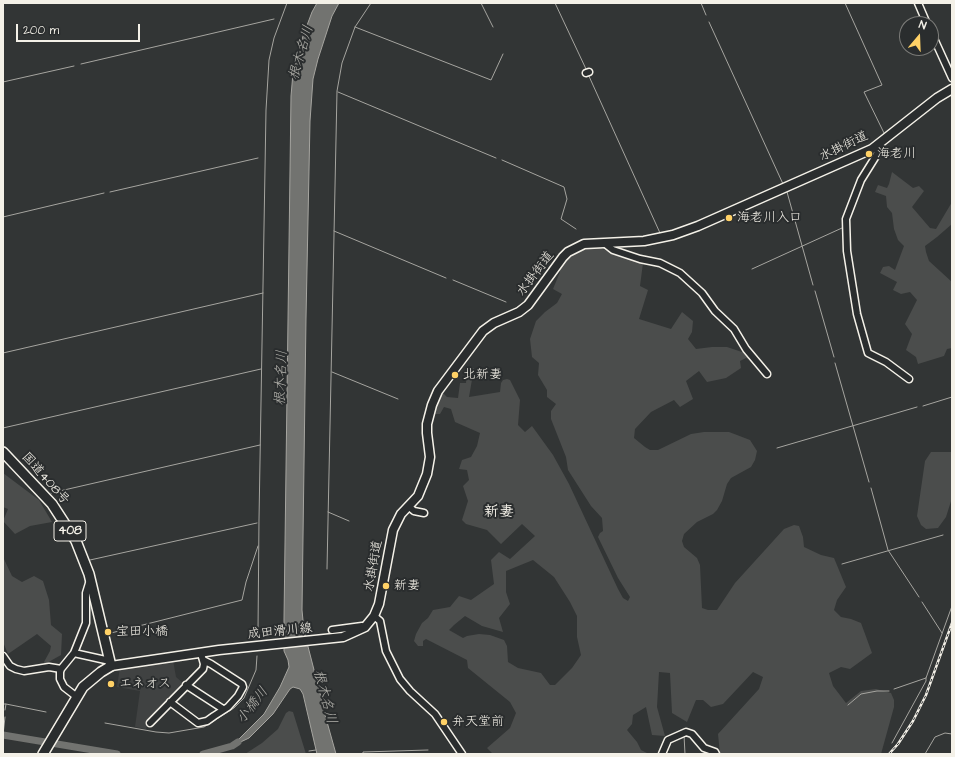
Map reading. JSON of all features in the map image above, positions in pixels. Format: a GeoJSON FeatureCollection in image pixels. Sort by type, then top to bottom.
{"type":"FeatureCollection","features":[{"type":"Feature","properties":{"kind":"highway","name":"国道408号"},"geometry":{"type":"LineString","coordinates":[[3,452],[52,504],[76,541],[90,580],[111,663]]}},
{"type":"Feature","properties":{"kind":"highway"},"geometry":{"type":"LineString","coordinates":[[43,754],[76,697],[87,682],[111,663]]}},
{"type":"Feature","properties":{"kind":"main road","name":"水掛街道"},"geometry":{"type":"LineString","coordinates":[[343,637],[368,625],[379,604],[393,530],[400,516],[418,496],[427,474],[430,456],[427,424],[432,405],[438,391],[483,331],[494,323],[519,312],[528,305],[568,252],[584,244],[644,241],[688,230],[872,148],[937,98],[952,89]]}},
{"type":"Feature","properties":{"kind":"main road","name":"成田滑川線"},"geometry":{"type":"LineString","coordinates":[[203,657],[219,650],[343,637]]}},
{"type":"Feature","properties":{"kind":"main road"},"geometry":{"type":"LineString","coordinates":[[111,663],[203,657]]}},
{"type":"Feature","properties":{"kind":"street"},"geometry":{"type":"LineString","coordinates":[[918,3],[924,16]]}},
{"type":"Feature","properties":{"kind":"street"},"geometry":{"type":"LineString","coordinates":[[939,50],[952,78]]}},
{"type":"Feature","properties":{"kind":"street"},"geometry":{"type":"LineString","coordinates":[[880,142],[876,156],[861,180],[846,219],[847,250],[858,314],[868,353],[886,362],[909,378]]}},
{"type":"Feature","properties":{"kind":"street"},"geometry":{"type":"LineString","coordinates":[[604,243],[613,250],[640,259],[660,263],[680,274],[702,293],[715,311],[734,329],[746,349],[767,374]]}},
{"type":"Feature","properties":{"kind":"street"},"geometry":{"type":"LineString","coordinates":[[408,506],[414,511],[424,514]]}},
{"type":"Feature","properties":{"kind":"street"},"geometry":{"type":"LineString","coordinates":[[76,697],[64,687],[60,679],[61,668],[74,653],[86,623],[86,592],[90,580]]}},
{"type":"Feature","properties":{"kind":"street"},"geometry":{"type":"LineString","coordinates":[[374,616],[380,621],[386,651],[400,679],[410,691],[435,714],[462,754]]}},
{"type":"Feature","properties":{"kind":"street"},"geometry":{"type":"LineString","coordinates":[[332,630],[368,625]]}},
{"type":"Feature","properties":{"kind":"street"},"geometry":{"type":"LineString","coordinates":[[74,653],[111,663]]}},
{"type":"Feature","properties":{"kind":"street"},"geometry":{"type":"LineString","coordinates":[[3,656],[10,666],[24,671],[49,667],[61,668]]}},
{"type":"Feature","properties":{"kind":"street"},"geometry":{"type":"LineString","coordinates":[[150,723],[203,669],[203,657]]}},
{"type":"Feature","properties":{"kind":"street"},"geometry":{"type":"LineString","coordinates":[[170,702],[198,723],[207,721],[223,709],[242,691],[243,686],[203,657]]}},
{"type":"Feature","properties":{"kind":"street"},"geometry":{"type":"LineString","coordinates":[[186,685],[223,709]]}},
{"type":"Feature","properties":{"kind":"street"},"geometry":{"type":"LineString","coordinates":[[662,754],[668,740],[686,732],[692,734],[704,748],[715,752],[716,754]]}},
{"type":"Feature","properties":{"kind":"shaded area"},"geometry":{"type":"Polygon","coordinates":[[[892,172],[913,188],[919,186],[924,191],[912,207],[930,228],[936,229],[952,202],[952,224],[925,246],[929,261],[952,282],[952,348],[947,349],[944,356],[918,364],[916,357],[906,350],[912,334],[905,324],[917,300],[910,292],[901,294],[893,290],[897,282],[880,273],[883,267],[889,266],[895,270],[904,246],[898,240],[894,229],[892,213],[887,207],[886,196],[875,192],[878,185],[887,188],[892,172]]]}},
{"type":"Feature","properties":{"kind":"shaded area"},"geometry":{"type":"Polygon","coordinates":[[[597,247],[643,263],[640,286],[648,290],[639,319],[671,329],[682,312],[693,321],[692,332],[688,339],[696,349],[727,347],[748,354],[751,360],[746,358],[740,361],[741,368],[726,378],[707,382],[699,371],[686,381],[693,399],[680,407],[674,400],[651,412],[635,429],[634,438],[650,450],[658,450],[691,434],[704,432],[729,432],[750,440],[757,451],[755,460],[751,467],[731,478],[727,484],[722,501],[717,510],[713,514],[697,522],[684,534],[682,541],[684,547],[697,558],[700,565],[702,608],[717,610],[735,583],[784,529],[794,525],[799,526],[803,537],[804,547],[821,555],[834,558],[846,587],[837,600],[834,610],[841,617],[861,623],[872,653],[850,669],[841,667],[829,673],[833,686],[846,703],[861,691],[876,689],[891,693],[894,700],[894,707],[881,754],[720,754],[718,734],[759,689],[763,677],[753,672],[723,704],[711,707],[703,700],[696,700],[687,722],[672,713],[670,673],[659,672],[657,707],[665,736],[652,735],[646,707],[633,715],[632,724],[627,730],[637,742],[641,750],[649,754],[493,754],[487,748],[510,728],[516,713],[510,702],[468,668],[467,660],[426,639],[423,641],[423,646],[418,646],[414,641],[422,623],[428,618],[433,610],[450,607],[459,596],[471,600],[494,584],[491,560],[499,552],[510,559],[535,536],[522,524],[501,544],[487,530],[466,524],[462,520],[468,501],[463,486],[469,480],[467,470],[459,469],[462,460],[471,457],[477,446],[480,433],[455,422],[451,409],[444,407],[440,414],[431,414],[441,391],[447,397],[458,398],[460,383],[466,383],[467,367],[474,368],[469,397],[500,392],[501,383],[503,380],[510,380],[520,400],[518,425],[525,432],[532,426],[553,455],[569,484],[618,589],[623,598],[628,601],[630,597],[618,578],[598,537],[603,531],[602,518],[591,506],[568,470],[566,457],[551,419],[551,411],[556,404],[547,397],[547,390],[538,375],[539,363],[532,357],[530,339],[536,321],[557,303],[562,294],[553,289],[560,272],[560,268],[573,254],[584,249],[597,247]],[[533,560],[506,571],[506,592],[510,604],[499,618],[503,632],[482,626],[465,616],[449,630],[463,638],[479,634],[490,635],[504,640],[507,646],[508,662],[518,668],[541,673],[550,685],[555,685],[572,668],[581,655],[577,637],[577,616],[554,577],[533,560]]]}},
{"type":"Feature","properties":{"kind":"shaded area"},"geometry":{"type":"Polygon","coordinates":[[[931,452],[952,452],[952,498],[946,517],[938,528],[926,529],[921,525],[917,516],[925,461],[931,452]]]}},
{"type":"Feature","properties":{"kind":"shaded area"},"geometry":{"type":"Polygon","coordinates":[[[3,473],[39,500],[52,522],[30,526],[15,534],[3,521],[8,509],[3,507],[3,473]]]}},
{"type":"Feature","properties":{"kind":"shaded area"},"geometry":{"type":"Polygon","coordinates":[[[3,557],[12,576],[22,582],[34,576],[43,581],[49,600],[51,625],[62,634],[61,655],[45,664],[44,662],[51,646],[37,634],[8,654],[3,642],[3,557]]]}},
{"type":"Feature","properties":{"kind":"shaded area"},"geometry":{"type":"Polygon","coordinates":[[[173,660],[176,677],[183,683],[148,722],[146,729],[135,727],[140,691],[117,687],[120,667],[173,660]]]}},
{"type":"Feature","properties":{"kind":"shaded area"},"geometry":{"type":"Polygon","coordinates":[[[289,711],[293,712],[306,754],[245,754],[262,743],[278,729],[286,713],[289,711]]]}},
{"type":"Feature","properties":{"kind":"water","name":"根木名川"},"geometry":{"type":"Polygon","coordinates":[[[317,3],[339,3],[332,16],[313,79],[310,121],[302,610],[304,631],[322,701],[329,700],[322,704],[336,754],[317,754],[303,694],[300,689],[293,687],[290,689],[273,714],[249,738],[232,746],[264,714],[280,687],[289,667],[284,651],[284,619],[291,96],[293,73],[303,36],[317,3]]]}},
{"type":"Feature","properties":{"kind":"waterway"},"geometry":{"type":"LineString","coordinates":[[258,632],[266,110],[269,60],[274,38],[287,3]]}},
{"type":"Feature","properties":{"kind":"waterway"},"geometry":{"type":"LineString","coordinates":[[327,569],[337,91],[342,63],[355,27],[371,3]]}},
{"type":"Feature","properties":{"kind":"waterway"},"geometry":{"type":"LineString","coordinates":[[481,3],[493,27]]}},
{"type":"Feature","properties":{"kind":"waterway"},"geometry":{"type":"LineString","coordinates":[[555,3],[586,69]]}},
{"type":"Feature","properties":{"kind":"waterway"},"geometry":{"type":"LineString","coordinates":[[701,3],[706,15]]}},
{"type":"Feature","properties":{"kind":"waterway"},"geometry":{"type":"LineString","coordinates":[[845,3],[882,85],[864,92],[884,133]]}},
{"type":"Feature","properties":{"kind":"waterway"},"geometry":{"type":"LineString","coordinates":[[81,64],[274,19]]}},
{"type":"Feature","properties":{"kind":"waterway"},"geometry":{"type":"LineString","coordinates":[[709,22],[783,184]]}},
{"type":"Feature","properties":{"kind":"waterway"},"geometry":{"type":"LineString","coordinates":[[355,27],[491,80],[503,54]]}},
{"type":"Feature","properties":{"kind":"waterway"},"geometry":{"type":"LineString","coordinates":[[3,82],[74,66]]}},
{"type":"Feature","properties":{"kind":"waterway"},"geometry":{"type":"LineString","coordinates":[[588,74],[660,233]]}},
{"type":"Feature","properties":{"kind":"waterway"},"geometry":{"type":"LineString","coordinates":[[338,92],[496,158]]}},
{"type":"Feature","properties":{"kind":"waterway"},"geometry":{"type":"LineString","coordinates":[[110,192],[258,158]]}},
{"type":"Feature","properties":{"kind":"waterway"},"geometry":{"type":"LineString","coordinates":[[502,160],[564,187],[567,199],[561,219],[576,229]]}},
{"type":"Feature","properties":{"kind":"waterway"},"geometry":{"type":"LineString","coordinates":[[787,192],[813,285]]}},
{"type":"Feature","properties":{"kind":"waterway"},"geometry":{"type":"LineString","coordinates":[[3,217],[104,193]]}},
{"type":"Feature","properties":{"kind":"waterway"},"geometry":{"type":"LineString","coordinates":[[752,269],[842,228]]}},
{"type":"Feature","properties":{"kind":"waterway"},"geometry":{"type":"LineString","coordinates":[[334,231],[446,278]]}},
{"type":"Feature","properties":{"kind":"waterway"},"geometry":{"type":"LineString","coordinates":[[453,280],[506,302]]}},
{"type":"Feature","properties":{"kind":"waterway"},"geometry":{"type":"LineString","coordinates":[[815,291],[834,357]]}},
{"type":"Feature","properties":{"kind":"waterway"},"geometry":{"type":"LineString","coordinates":[[3,353],[263,293]]}},
{"type":"Feature","properties":{"kind":"waterway"},"geometry":{"type":"LineString","coordinates":[[835,363],[869,482]]}},
{"type":"Feature","properties":{"kind":"waterway"},"geometry":{"type":"LineString","coordinates":[[3,428],[261,369]]}},
{"type":"Feature","properties":{"kind":"waterway"},"geometry":{"type":"LineString","coordinates":[[332,372],[398,399]]}},
{"type":"Feature","properties":{"kind":"waterway"},"geometry":{"type":"LineString","coordinates":[[923,406],[952,397]]}},
{"type":"Feature","properties":{"kind":"waterway"},"geometry":{"type":"LineString","coordinates":[[777,448],[917,407]]}},
{"type":"Feature","properties":{"kind":"waterway"},"geometry":{"type":"LineString","coordinates":[[51,493],[260,445]]}},
{"type":"Feature","properties":{"kind":"waterway"},"geometry":{"type":"LineString","coordinates":[[871,488],[888,550],[919,597]]}},
{"type":"Feature","properties":{"kind":"waterway"},"geometry":{"type":"LineString","coordinates":[[328,512],[349,521]]}},
{"type":"Feature","properties":{"kind":"waterway"},"geometry":{"type":"LineString","coordinates":[[90,560],[257,523]]}},
{"type":"Feature","properties":{"kind":"waterway"},"geometry":{"type":"LineString","coordinates":[[842,564],[943,535]]}},
{"type":"Feature","properties":{"kind":"waterway"},"geometry":{"type":"LineString","coordinates":[[111,633],[242,600],[246,582],[258,546]]}},
{"type":"Feature","properties":{"kind":"waterway"},"geometry":{"type":"LineString","coordinates":[[922,602],[942,633]]}},
{"type":"Feature","properties":{"kind":"waterway"},"geometry":{"type":"LineString","coordinates":[[894,689],[926,678],[952,606]]}},
{"type":"Feature","properties":{"kind":"waterway"},"geometry":{"type":"LineString","coordinates":[[105,723],[169,733],[204,727],[234,708],[244,698],[256,670],[257,656]]}},
{"type":"Feature","properties":{"kind":"waterway"},"geometry":{"type":"LineString","coordinates":[[892,743],[926,681],[926,678]]}},
{"type":"Feature","properties":{"kind":"waterway"},"geometry":{"type":"LineString","coordinates":[[848,705],[861,694],[877,691],[889,691]]}},
{"type":"Feature","properties":{"kind":"waterway"},"geometry":{"type":"LineString","coordinates":[[3,704],[6,704],[5,710]]}},
{"type":"Feature","properties":{"kind":"waterway"},"geometry":{"type":"LineString","coordinates":[[6,704],[46,712]]}},
{"type":"Feature","properties":{"kind":"waterway"},"geometry":{"type":"LineString","coordinates":[[3,735],[5,717]]}},
{"type":"Feature","properties":{"kind":"waterway"},"geometry":{"type":"LineString","coordinates":[[925,754],[935,737],[945,733],[952,734]]}},
{"type":"Feature","properties":{"kind":"waterway","name":"小橋川"},"geometry":{"type":"LineString","coordinates":[[3,735],[117,754]]}},
{"type":"Feature","properties":{"kind":"waterway"},"geometry":{"type":"LineString","coordinates":[[684,735],[685,754]]}},
{"type":"Feature","properties":{"kind":"waterway","name":"小橋川"},"geometry":{"type":"LineString","coordinates":[[203,754],[232,746],[238,742]]}},
{"type":"Feature","properties":{"kind":"waterway"},"geometry":{"type":"LineString","coordinates":[[309,751],[316,750]]}},
{"type":"Feature","properties":{"kind":"waterway"},"geometry":{"type":"LineString","coordinates":[[363,754],[363,752],[428,750]]}},
{"type":"Feature","properties":{"kind":"railway"},"geometry":{"type":"LineString","coordinates":[[889,754],[898,744],[913,721],[926,695],[952,623]]}},
{"type":"Feature","properties":{"kind":"place","name":"海老川"},"geometry":{"type":"Point","coordinates":[869,154]}},
{"type":"Feature","properties":{"kind":"place","name":"海老川入口"},"geometry":{"type":"Point","coordinates":[729,218]}},
{"type":"Feature","properties":{"kind":"place","name":"北新妻"},"geometry":{"type":"Point","coordinates":[455,375]}},
{"type":"Feature","properties":{"kind":"place","name":"新妻"},"geometry":{"type":"Point","coordinates":[386,586]}},
{"type":"Feature","properties":{"kind":"place","name":"宝田小橋"},"geometry":{"type":"Point","coordinates":[108,632]}},
{"type":"Feature","properties":{"kind":"place","name":"エネオス"},"geometry":{"type":"Point","coordinates":[111,684]}},
{"type":"Feature","properties":{"kind":"place","name":"弁天堂前"},"geometry":{"type":"Point","coordinates":[444,722]}},
{"type":"Feature","properties":{"kind":"district","name":"新妻"},"geometry":{"type":"Point","coordinates":[499,513]}}]}
